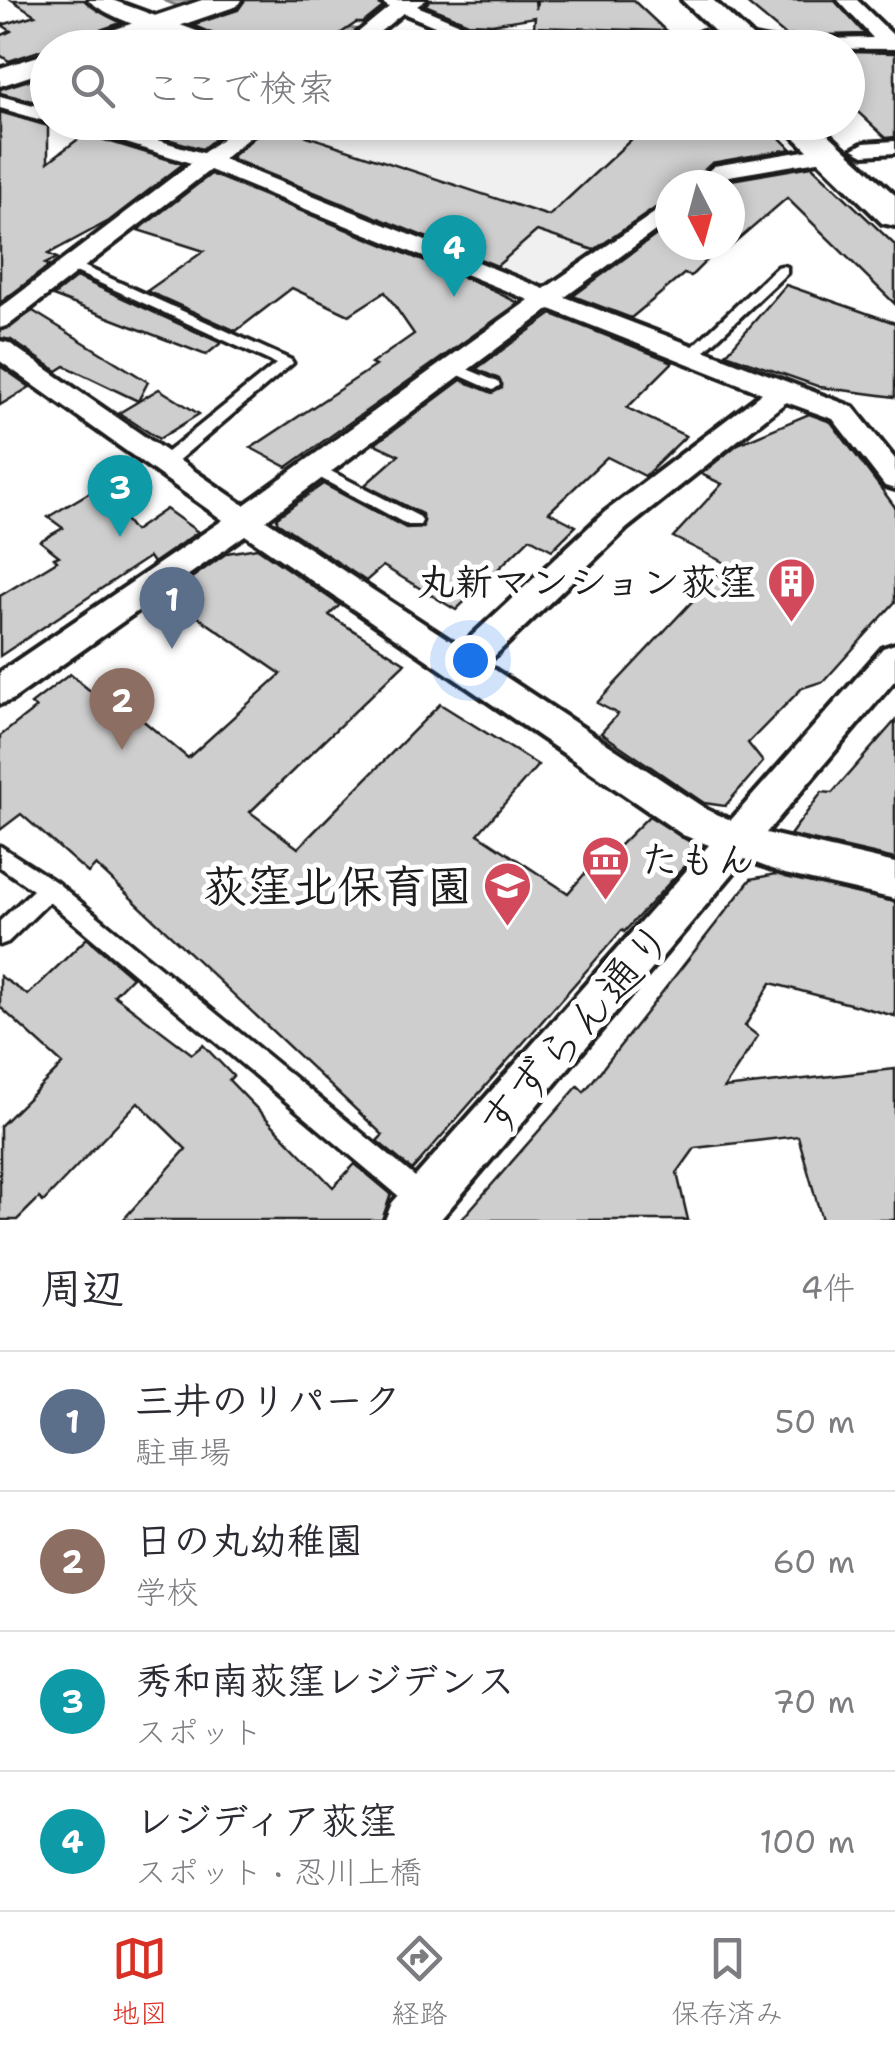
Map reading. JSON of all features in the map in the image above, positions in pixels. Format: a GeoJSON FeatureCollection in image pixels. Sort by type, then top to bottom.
{"type":"FeatureCollection","features":[{"type":"Feature","properties":{"kind":"main road"},"geometry":{"type":"LineString","coordinates":[[663,0],[708,30]]}},
{"type":"Feature","properties":{"kind":"main road"},"geometry":{"type":"LineString","coordinates":[[696,0],[718,30]]}},
{"type":"Feature","properties":{"kind":"main road"},"geometry":{"type":"LineString","coordinates":[[834,140],[895,215]]}},
{"type":"Feature","properties":{"kind":"main road"},"geometry":{"type":"LineString","coordinates":[[842,140],[880,148],[895,176]]}},
{"type":"Feature","properties":{"kind":"street"},"geometry":{"type":"LineString","coordinates":[[97,0],[174,30]]}},
{"type":"Feature","properties":{"kind":"street"},"geometry":{"type":"LineString","coordinates":[[137,30],[228,0]]}},
{"type":"Feature","properties":{"kind":"street"},"geometry":{"type":"LineString","coordinates":[[847,0],[892,44]]}},
{"type":"Feature","properties":{"kind":"street"},"geometry":{"type":"LineString","coordinates":[[369,30],[402,2],[460,30]]}},
{"type":"Feature","properties":{"kind":"street"},"geometry":{"type":"LineString","coordinates":[[865,44],[892,44]]}},
{"type":"Feature","properties":{"kind":"street"},"geometry":{"type":"LineString","coordinates":[[0,77],[30,67]]}},
{"type":"Feature","properties":{"kind":"street"},"geometry":{"type":"LineString","coordinates":[[0,102],[30,111]]}},
{"type":"Feature","properties":{"kind":"street"},"geometry":{"type":"LineString","coordinates":[[132,140],[210,162],[690,357],[843,413],[895,479]]}},
{"type":"Feature","properties":{"kind":"street"},"geometry":{"type":"LineString","coordinates":[[0,320],[100,240],[236,140]]}},
{"type":"Feature","properties":{"kind":"street"},"geometry":{"type":"LineString","coordinates":[[725,170],[825,140]]}},
{"type":"Feature","properties":{"kind":"street"},"geometry":{"type":"LineString","coordinates":[[0,690],[235,514],[315,468],[655,221]]}},
{"type":"Feature","properties":{"kind":"street"},"geometry":{"type":"LineString","coordinates":[[0,349],[162,465],[696,823],[785,857],[895,881]]}},
{"type":"Feature","properties":{"kind":"street"},"geometry":{"type":"LineString","coordinates":[[463,665],[616,520],[783,390]]}},
{"type":"Feature","properties":{"kind":"street","name":"すずらん通り"},"geometry":{"type":"LineString","coordinates":[[417,1211],[895,656]]}},
{"type":"Feature","properties":{"kind":"lane"},"geometry":{"type":"LineString","coordinates":[[72,265],[286,363],[162,465]]}},
{"type":"Feature","properties":{"kind":"lane"},"geometry":{"type":"LineString","coordinates":[[690,357],[782,270]]}},
{"type":"Feature","properties":{"kind":"lane"},"geometry":{"type":"LineString","coordinates":[[455,368],[493,385]]}},
{"type":"Feature","properties":{"kind":"lane"},"geometry":{"type":"LineString","coordinates":[[315,468],[414,521]]}},
{"type":"Feature","properties":{"kind":"lane"},"geometry":{"type":"LineString","coordinates":[[0,855],[49,889],[417,1211]]}},
{"type":"Feature","properties":{"kind":"lane"},"geometry":{"type":"LineString","coordinates":[[0,935],[49,889]]}},
{"type":"Feature","properties":{"kind":"shaded area"},"geometry":{"type":"Polygon","coordinates":[[[163,0],[228,0],[364,30],[259,30],[204,16],[163,0]]]}},
{"type":"Feature","properties":{"kind":"shaded area"},"geometry":{"type":"Polygon","coordinates":[[[312,140],[745,140],[757,156],[711,164],[703,170],[655,170],[655,206],[548,287],[269,172],[312,140]]]}},
{"type":"Feature","properties":{"kind":"building"},"geometry":{"type":"Polygon","coordinates":[[[12,0],[84,0],[121,23],[100,30],[30,30],[30,54],[9,61],[0,55],[0,36],[11,31],[2,25],[35,15],[12,0]]]}},
{"type":"Feature","properties":{"kind":"building"},"geometry":{"type":"Polygon","coordinates":[[[245,0],[374,0],[383,7],[363,23],[346,30],[204,30],[192,25],[238,10],[245,0]]]}},
{"type":"Feature","properties":{"kind":"building"},"geometry":{"type":"Polygon","coordinates":[[[430,0],[535,0],[536,9],[537,0],[633,0],[665,30],[534,27],[535,17],[492,24],[468,23],[425,5],[430,0]]]}},
{"type":"Feature","properties":{"kind":"building"},"geometry":{"type":"Polygon","coordinates":[[[743,0],[834,0],[861,30],[779,30],[743,0]]]}},
{"type":"Feature","properties":{"kind":"building"},"geometry":{"type":"Polygon","coordinates":[[[865,52],[895,53],[895,137],[886,138],[865,119],[865,52]]]}},
{"type":"Feature","properties":{"kind":"building"},"geometry":{"type":"Polygon","coordinates":[[[30,80],[30,100],[0,93],[0,89],[30,80]]]}},
{"type":"Feature","properties":{"kind":"building"},"geometry":{"type":"Polygon","coordinates":[[[0,112],[30,121],[30,140],[48,140],[48,162],[77,140],[105,140],[183,164],[109,221],[48,254],[57,258],[0,303],[0,112]]]}},
{"type":"Feature","properties":{"kind":"building"},"geometry":{"type":"Polygon","coordinates":[[[171,140],[214,140],[202,149],[171,140]]]}},
{"type":"Feature","properties":{"kind":"building"},"geometry":{"type":"Polygon","coordinates":[[[251,140],[319,140],[549,216],[631,140],[782,140],[791,149],[712,163],[704,170],[655,170],[655,208],[594,250],[537,231],[497,266],[230,158],[251,140]]]}},
{"type":"Feature","properties":{"kind":"building"},"geometry":{"type":"Polygon","coordinates":[[[812,166],[895,245],[895,304],[787,198],[745,234],[745,178],[812,166]]]}},
{"type":"Feature","properties":{"kind":"building"},"geometry":{"type":"Polygon","coordinates":[[[211,174],[519,303],[287,467],[251,448],[375,366],[371,364],[414,334],[385,292],[349,315],[292,288],[236,331],[147,291],[204,251],[138,230],[211,174]]]}},
{"type":"Feature","properties":{"kind":"building"},"geometry":{"type":"Polygon","coordinates":[[[655,236],[655,260],[707,260],[691,276],[684,274],[631,318],[573,296],[655,236]]]}},
{"type":"Feature","properties":{"kind":"building"},"geometry":{"type":"Polygon","coordinates":[[[77,277],[221,343],[206,355],[53,296],[77,277]]]}},
{"type":"Feature","properties":{"kind":"building"},"geometry":{"type":"Polygon","coordinates":[[[786,285],[895,323],[895,397],[820,387],[726,354],[786,285]]]}},
{"type":"Feature","properties":{"kind":"building"},"geometry":{"type":"Polygon","coordinates":[[[33,311],[148,382],[138,401],[65,366],[57,371],[11,340],[0,338],[0,331],[33,311]]]}},
{"type":"Feature","properties":{"kind":"building"},"geometry":{"type":"Polygon","coordinates":[[[552,314],[673,362],[627,408],[686,436],[645,476],[607,457],[549,512],[576,526],[552,550],[530,538],[456,610],[383,566],[366,581],[277,522],[277,517],[323,484],[406,528],[423,527],[422,514],[365,485],[399,455],[375,444],[461,380],[492,393],[502,388],[499,379],[476,369],[552,314]]]}},
{"type":"Feature","properties":{"kind":"building"},"geometry":{"type":"Polygon","coordinates":[[[0,366],[30,387],[0,405],[0,366]]]}},
{"type":"Feature","properties":{"kind":"building"},"geometry":{"type":"Polygon","coordinates":[[[159,389],[199,414],[159,439],[119,413],[159,389]]]}},
{"type":"Feature","properties":{"kind":"building"},"geometry":{"type":"Polygon","coordinates":[[[809,414],[831,422],[895,507],[895,602],[824,681],[802,688],[748,743],[763,762],[725,806],[704,803],[601,733],[618,714],[597,703],[727,564],[673,537],[722,484],[701,474],[738,444],[809,414]]]}},
{"type":"Feature","properties":{"kind":"building"},"geometry":{"type":"Polygon","coordinates":[[[99,487],[134,531],[166,509],[198,532],[153,563],[149,557],[0,656],[0,596],[57,561],[54,558],[59,556],[40,541],[63,528],[48,517],[99,487]]]}},
{"type":"Feature","properties":{"kind":"building"},"geometry":{"type":"Polygon","coordinates":[[[257,548],[340,605],[329,615],[405,663],[250,812],[298,848],[440,704],[538,765],[478,834],[568,893],[593,864],[597,868],[649,816],[690,842],[694,856],[622,930],[412,1170],[377,1141],[383,1135],[96,865],[88,873],[21,814],[0,830],[0,736],[36,708],[31,704],[70,674],[94,694],[104,689],[188,758],[281,674],[185,608],[173,591],[227,553],[257,548]]]}},
{"type":"Feature","properties":{"kind":"building"},"geometry":{"type":"Polygon","coordinates":[[[895,721],[895,859],[790,835],[822,792],[832,793],[895,721]]]}},
{"type":"Feature","properties":{"kind":"building"},"geometry":{"type":"Polygon","coordinates":[[[776,874],[895,902],[895,1016],[771,983],[745,1026],[758,1036],[724,1088],[895,1069],[895,1220],[822,1220],[798,1136],[695,1148],[677,1173],[688,1220],[461,1220],[578,1086],[584,1092],[751,879],[776,874]]]}},
{"type":"Feature","properties":{"kind":"building"},"geometry":{"type":"Polygon","coordinates":[[[87,938],[132,977],[114,995],[192,1054],[203,1045],[233,1076],[229,1080],[333,1187],[355,1164],[391,1194],[382,1220],[123,1220],[186,1149],[138,1102],[43,1202],[39,1198],[17,1220],[0,1220],[0,1126],[63,1064],[0,1007],[0,976],[28,995],[87,938]]]}},
{"type":"Feature","properties":{"kind":"place","name":"レジディア荻窪"},"geometry":{"type":"Point","coordinates":[454,297]}},
{"type":"Feature","properties":{"kind":"place","name":"秀和南荻窪レジデンス"},"geometry":{"type":"Point","coordinates":[120,537]}},
{"type":"Feature","properties":{"kind":"place","name":"丸新マンション荻窪"},"geometry":{"type":"Point","coordinates":[791,624]}},
{"type":"Feature","properties":{"kind":"place","name":"三井のリパーク"},"geometry":{"type":"Point","coordinates":[172,649]}},
{"type":"Feature","properties":{"kind":"place","name":"日の丸幼稚園"},"geometry":{"type":"Point","coordinates":[122,750]}},
{"type":"Feature","properties":{"kind":"place","name":"たもん"},"geometry":{"type":"Point","coordinates":[606,902]}},
{"type":"Feature","properties":{"kind":"place","name":"荻窪北保育園"},"geometry":{"type":"Point","coordinates":[507,928]}}]}
